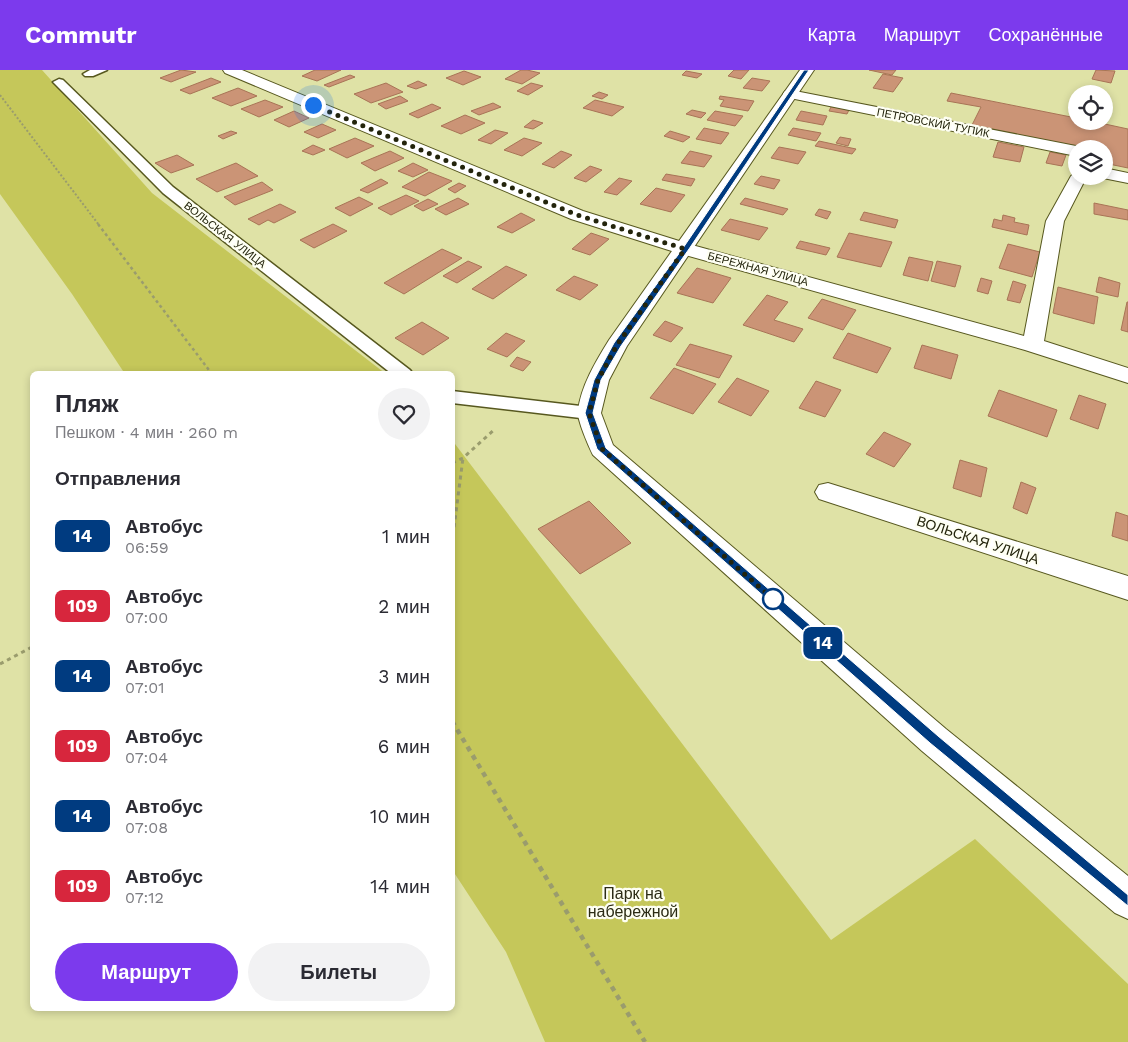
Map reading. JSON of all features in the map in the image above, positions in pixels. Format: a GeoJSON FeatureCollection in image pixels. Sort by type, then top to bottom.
{"type":"FeatureCollection","features":[{"type":"Feature","properties":{"kind":"street","name":"БЕРЕЖНАЯ УЛИЦА"},"geometry":{"type":"LineString","coordinates":[[230,70],[577,215],[685,249],[1033,345],[1128,376]]}},
{"type":"Feature","properties":{"kind":"street"},"geometry":{"type":"LineString","coordinates":[[807,70],[617,345],[598,380],[589,413],[602,449],[934,740],[1128,900]]}},
{"type":"Feature","properties":{"kind":"street","name":"ПЕТРОВСКИЙ ТУПИК"},"geometry":{"type":"LineString","coordinates":[[790,94],[1068,149]]}},
{"type":"Feature","properties":{"kind":"street"},"geometry":{"type":"LineString","coordinates":[[1113,175],[1128,178]]}},
{"type":"Feature","properties":{"kind":"street"},"geometry":{"type":"LineString","coordinates":[[1033,345],[1055,221],[1074,185]]}},
{"type":"Feature","properties":{"kind":"street","name":"ВОЛЬСКАЯ УЛИЦА"},"geometry":{"type":"LineString","coordinates":[[828,492],[1128,588]]}},
{"type":"Feature","properties":{"kind":"lane","name":"ВОЛЬСКАЯ УЛИЦА"},"geometry":{"type":"LineString","coordinates":[[60,82],[168,190],[400,371]]}},
{"type":"Feature","properties":{"kind":"lane"},"geometry":{"type":"LineString","coordinates":[[455,397],[589,413]]}},
{"type":"Feature","properties":{"kind":"path"},"geometry":{"type":"LineString","coordinates":[[0,95],[210,371]]}},
{"type":"Feature","properties":{"kind":"path"},"geometry":{"type":"LineString","coordinates":[[455,462],[463,458],[521,406]]}},
{"type":"Feature","properties":{"kind":"path"},"geometry":{"type":"LineString","coordinates":[[455,520],[463,458]]}},
{"type":"Feature","properties":{"kind":"path"},"geometry":{"type":"LineString","coordinates":[[0,664],[30,648]]}},
{"type":"Feature","properties":{"kind":"path"},"geometry":{"type":"LineString","coordinates":[[455,725],[645,1042]]}},
{"type":"Feature","properties":{"kind":"green space"},"geometry":{"type":"Polygon","coordinates":[[[0,70],[42,70],[152,193],[382,371],[123,371],[72,294],[0,194],[0,70]]]}},
{"type":"Feature","properties":{"kind":"green space","name":"Парк на набережной"},"geometry":{"type":"Polygon","coordinates":[[[455,444],[831,940],[975,839],[1128,984],[1128,1042],[545,1042],[506,952],[455,874],[455,444]]]}},
{"type":"Feature","properties":{"kind":"building"},"geometry":{"type":"Polygon","coordinates":[[[181,70],[196,72],[171,82],[160,78],[181,70]]]}},
{"type":"Feature","properties":{"kind":"building"},"geometry":{"type":"Polygon","coordinates":[[[315,70],[341,70],[317,81],[302,76],[315,70]]]}},
{"type":"Feature","properties":{"kind":"building"},"geometry":{"type":"Polygon","coordinates":[[[521,70],[540,73],[522,84],[505,79],[521,70]]]}},
{"type":"Feature","properties":{"kind":"building"},"geometry":{"type":"Polygon","coordinates":[[[734,70],[749,70],[741,79],[728,76],[734,70]]]}},
{"type":"Feature","properties":{"kind":"building"},"geometry":{"type":"Polygon","coordinates":[[[869,70],[896,70],[892,75],[869,70]]]}},
{"type":"Feature","properties":{"kind":"building"},"geometry":{"type":"Polygon","coordinates":[[[1096,70],[1115,71],[1111,83],[1092,79],[1096,70]]]}},
{"type":"Feature","properties":{"kind":"building"},"geometry":{"type":"Polygon","coordinates":[[[464,71],[481,77],[463,85],[446,78],[464,71]]]}},
{"type":"Feature","properties":{"kind":"building"},"geometry":{"type":"Polygon","coordinates":[[[686,71],[702,74],[697,78],[682,75],[686,71]]]}},
{"type":"Feature","properties":{"kind":"building"},"geometry":{"type":"Polygon","coordinates":[[[883,74],[903,78],[893,92],[873,88],[883,74]]]}},
{"type":"Feature","properties":{"kind":"building"},"geometry":{"type":"Polygon","coordinates":[[[350,75],[355,77],[329,87],[324,85],[350,75]]]}},
{"type":"Feature","properties":{"kind":"building"},"geometry":{"type":"Polygon","coordinates":[[[211,78],[221,82],[190,94],[180,90],[211,78]]]}},
{"type":"Feature","properties":{"kind":"building"},"geometry":{"type":"Polygon","coordinates":[[[752,78],[770,81],[762,91],[743,88],[752,78]]]}},
{"type":"Feature","properties":{"kind":"building"},"geometry":{"type":"Polygon","coordinates":[[[418,81],[427,85],[416,89],[407,86],[418,81]]]}},
{"type":"Feature","properties":{"kind":"building"},"geometry":{"type":"Polygon","coordinates":[[[386,83],[403,92],[371,103],[354,94],[386,83]]]}},
{"type":"Feature","properties":{"kind":"building"},"geometry":{"type":"Polygon","coordinates":[[[531,83],[543,86],[528,95],[517,91],[531,83]]]}},
{"type":"Feature","properties":{"kind":"building"},"geometry":{"type":"Polygon","coordinates":[[[238,88],[257,96],[231,106],[212,98],[238,88]]]}},
{"type":"Feature","properties":{"kind":"building"},"geometry":{"type":"Polygon","coordinates":[[[599,92],[608,95],[602,99],[592,96],[599,92]]]}},
{"type":"Feature","properties":{"kind":"building"},"geometry":{"type":"Polygon","coordinates":[[[951,93],[1068,116],[1068,130],[1113,130],[1113,126],[1128,129],[1128,168],[1113,165],[1113,140],[1068,140],[1068,147],[971,127],[981,107],[947,101],[951,93]]]}},
{"type":"Feature","properties":{"kind":"building"},"geometry":{"type":"Polygon","coordinates":[[[400,96],[408,101],[386,109],[378,104],[400,96]]]}},
{"type":"Feature","properties":{"kind":"building"},"geometry":{"type":"Polygon","coordinates":[[[720,96],[754,101],[748,111],[720,106],[724,100],[719,99],[720,96]]]}},
{"type":"Feature","properties":{"kind":"building"},"geometry":{"type":"Polygon","coordinates":[[[265,100],[283,107],[259,117],[241,109],[265,100]]]}},
{"type":"Feature","properties":{"kind":"building"},"geometry":{"type":"Polygon","coordinates":[[[595,100],[624,107],[612,116],[583,108],[595,100]]]}},
{"type":"Feature","properties":{"kind":"building"},"geometry":{"type":"Polygon","coordinates":[[[493,103],[501,107],[479,115],[471,111],[493,103]]]}},
{"type":"Feature","properties":{"kind":"building"},"geometry":{"type":"Polygon","coordinates":[[[432,104],[441,108],[418,118],[409,114],[432,104]]]}},
{"type":"Feature","properties":{"kind":"building"},"geometry":{"type":"Polygon","coordinates":[[[832,105],[850,108],[847,114],[829,111],[832,105]]]}},
{"type":"Feature","properties":{"kind":"building"},"geometry":{"type":"Polygon","coordinates":[[[692,110],[706,113],[701,118],[686,114],[692,110]]]}},
{"type":"Feature","properties":{"kind":"building"},"geometry":{"type":"Polygon","coordinates":[[[294,111],[309,118],[289,127],[274,120],[294,111]]]}},
{"type":"Feature","properties":{"kind":"building"},"geometry":{"type":"Polygon","coordinates":[[[715,111],[743,116],[735,126],[707,120],[715,111]]]}},
{"type":"Feature","properties":{"kind":"building"},"geometry":{"type":"Polygon","coordinates":[[[801,111],[827,116],[823,125],[796,120],[801,111]]]}},
{"type":"Feature","properties":{"kind":"building"},"geometry":{"type":"Polygon","coordinates":[[[465,115],[485,123],[461,134],[441,126],[465,115]]]}},
{"type":"Feature","properties":{"kind":"building"},"geometry":{"type":"Polygon","coordinates":[[[533,120],[543,123],[533,129],[524,127],[533,120]]]}},
{"type":"Feature","properties":{"kind":"building"},"geometry":{"type":"Polygon","coordinates":[[[322,124],[336,130],[318,138],[304,132],[322,124]]]}},
{"type":"Feature","properties":{"kind":"building"},"geometry":{"type":"Polygon","coordinates":[[[704,128],[729,133],[721,144],[696,139],[704,128]]]}},
{"type":"Feature","properties":{"kind":"building"},"geometry":{"type":"Polygon","coordinates":[[[793,128],[821,133],[816,141],[788,135],[793,128]]]}},
{"type":"Feature","properties":{"kind":"building"},"geometry":{"type":"Polygon","coordinates":[[[495,130],[508,133],[491,144],[478,140],[495,130]]]}},
{"type":"Feature","properties":{"kind":"building"},"geometry":{"type":"Polygon","coordinates":[[[231,131],[237,133],[223,139],[218,136],[231,131]]]}},
{"type":"Feature","properties":{"kind":"building"},"geometry":{"type":"Polygon","coordinates":[[[670,131],[690,137],[683,142],[664,136],[670,131]]]}},
{"type":"Feature","properties":{"kind":"building"},"geometry":{"type":"Polygon","coordinates":[[[840,137],[851,139],[848,146],[836,143],[840,137]]]}},
{"type":"Feature","properties":{"kind":"building"},"geometry":{"type":"Polygon","coordinates":[[[355,138],[374,146],[347,158],[329,149],[355,138]]]}},
{"type":"Feature","properties":{"kind":"building"},"geometry":{"type":"Polygon","coordinates":[[[524,138],[542,143],[522,156],[504,150],[524,138]]]}},
{"type":"Feature","properties":{"kind":"building"},"geometry":{"type":"Polygon","coordinates":[[[819,141],[856,149],[852,154],[815,146],[819,141]]]}},
{"type":"Feature","properties":{"kind":"building"},"geometry":{"type":"Polygon","coordinates":[[[998,142],[1024,147],[1020,162],[993,157],[998,142]]]}},
{"type":"Feature","properties":{"kind":"building"},"geometry":{"type":"Polygon","coordinates":[[[313,145],[325,150],[313,155],[302,151],[313,145]]]}},
{"type":"Feature","properties":{"kind":"building"},"geometry":{"type":"Polygon","coordinates":[[[779,147],[806,152],[798,164],[771,158],[779,147]]]}},
{"type":"Feature","properties":{"kind":"building"},"geometry":{"type":"Polygon","coordinates":[[[390,151],[404,158],[375,171],[361,163],[390,151]]]}},
{"type":"Feature","properties":{"kind":"building"},"geometry":{"type":"Polygon","coordinates":[[[561,151],[572,155],[554,168],[542,164],[561,151]]]}},
{"type":"Feature","properties":{"kind":"building"},"geometry":{"type":"Polygon","coordinates":[[[690,151],[712,156],[704,167],[681,163],[690,151]]]}},
{"type":"Feature","properties":{"kind":"building"},"geometry":{"type":"Polygon","coordinates":[[[1050,152],[1066,155],[1062,166],[1046,163],[1050,152]]]}},
{"type":"Feature","properties":{"kind":"building"},"geometry":{"type":"Polygon","coordinates":[[[177,155],[194,165],[171,173],[155,163],[177,155]]]}},
{"type":"Feature","properties":{"kind":"building"},"geometry":{"type":"Polygon","coordinates":[[[236,163],[258,176],[217,192],[196,179],[236,163]]]}},
{"type":"Feature","properties":{"kind":"building"},"geometry":{"type":"Polygon","coordinates":[[[413,163],[428,170],[413,177],[398,171],[413,163]]]}},
{"type":"Feature","properties":{"kind":"building"},"geometry":{"type":"Polygon","coordinates":[[[590,166],[602,170],[586,182],[574,178],[590,166]]]}},
{"type":"Feature","properties":{"kind":"building"},"geometry":{"type":"Polygon","coordinates":[[[429,172],[452,181],[425,196],[402,187],[429,172]]]}},
{"type":"Feature","properties":{"kind":"building"},"geometry":{"type":"Polygon","coordinates":[[[666,174],[695,179],[691,186],[662,180],[666,174]]]}},
{"type":"Feature","properties":{"kind":"building"},"geometry":{"type":"Polygon","coordinates":[[[761,176],[780,180],[774,189],[754,184],[761,176]]]}},
{"type":"Feature","properties":{"kind":"building"},"geometry":{"type":"Polygon","coordinates":[[[619,178],[632,181],[617,195],[604,192],[619,178]]]}},
{"type":"Feature","properties":{"kind":"building"},"geometry":{"type":"Polygon","coordinates":[[[381,179],[388,183],[368,193],[360,190],[381,179]]]}},
{"type":"Feature","properties":{"kind":"building"},"geometry":{"type":"Polygon","coordinates":[[[262,182],[273,190],[235,205],[224,197],[262,182]]]}},
{"type":"Feature","properties":{"kind":"building"},"geometry":{"type":"Polygon","coordinates":[[[459,183],[466,186],[455,193],[448,189],[459,183]]]}},
{"type":"Feature","properties":{"kind":"building"},"geometry":{"type":"Polygon","coordinates":[[[656,188],[685,195],[671,212],[640,204],[656,188]]]}},
{"type":"Feature","properties":{"kind":"building"},"geometry":{"type":"Polygon","coordinates":[[[406,195],[419,201],[391,215],[378,208],[406,195]]]}},
{"type":"Feature","properties":{"kind":"building"},"geometry":{"type":"Polygon","coordinates":[[[359,197],[373,204],[350,216],[335,208],[359,197]]]}},
{"type":"Feature","properties":{"kind":"building"},"geometry":{"type":"Polygon","coordinates":[[[458,198],[469,204],[446,215],[435,209],[458,198]]]}},
{"type":"Feature","properties":{"kind":"building"},"geometry":{"type":"Polygon","coordinates":[[[745,198],[788,209],[783,215],[740,204],[745,198]]]}},
{"type":"Feature","properties":{"kind":"building"},"geometry":{"type":"Polygon","coordinates":[[[428,199],[438,204],[423,211],[414,206],[428,199]]]}},
{"type":"Feature","properties":{"kind":"building"},"geometry":{"type":"Polygon","coordinates":[[[1094,203],[1128,210],[1128,220],[1094,214],[1094,203]]]}},
{"type":"Feature","properties":{"kind":"building"},"geometry":{"type":"Polygon","coordinates":[[[280,204],[296,212],[274,223],[268,220],[259,225],[248,219],[280,204]]]}},
{"type":"Feature","properties":{"kind":"building"},"geometry":{"type":"Polygon","coordinates":[[[819,209],[831,212],[827,219],[815,215],[819,209]]]}},
{"type":"Feature","properties":{"kind":"building"},"geometry":{"type":"Polygon","coordinates":[[[864,212],[898,220],[895,228],[860,220],[864,212]]]}},
{"type":"Feature","properties":{"kind":"building"},"geometry":{"type":"Polygon","coordinates":[[[521,213],[535,220],[512,233],[497,227],[521,213]]]}},
{"type":"Feature","properties":{"kind":"building"},"geometry":{"type":"Polygon","coordinates":[[[1003,215],[1015,218],[1014,222],[1029,225],[1027,235],[992,227],[994,219],[1002,221],[1003,215]]]}},
{"type":"Feature","properties":{"kind":"building"},"geometry":{"type":"Polygon","coordinates":[[[730,219],[768,228],[759,240],[721,230],[730,219]]]}},
{"type":"Feature","properties":{"kind":"building"},"geometry":{"type":"Polygon","coordinates":[[[333,224],[347,231],[314,248],[300,240],[333,224]]]}},
{"type":"Feature","properties":{"kind":"building"},"geometry":{"type":"Polygon","coordinates":[[[591,233],[609,239],[590,255],[572,249],[591,233]]]}},
{"type":"Feature","properties":{"kind":"building"},"geometry":{"type":"Polygon","coordinates":[[[849,233],[892,242],[881,267],[837,257],[849,233]]]}},
{"type":"Feature","properties":{"kind":"building"},"geometry":{"type":"Polygon","coordinates":[[[800,241],[830,248],[826,255],[796,248],[800,241]]]}},
{"type":"Feature","properties":{"kind":"building"},"geometry":{"type":"Polygon","coordinates":[[[1008,244],[1040,252],[1032,277],[999,268],[1008,244]]]}},
{"type":"Feature","properties":{"kind":"building"},"geometry":{"type":"Polygon","coordinates":[[[442,249],[462,258],[404,294],[384,283],[442,249]]]}},
{"type":"Feature","properties":{"kind":"building"},"geometry":{"type":"Polygon","coordinates":[[[909,257],[933,262],[928,281],[903,275],[909,257]]]}},
{"type":"Feature","properties":{"kind":"building"},"geometry":{"type":"Polygon","coordinates":[[[468,261],[482,267],[457,283],[443,276],[468,261]]]}},
{"type":"Feature","properties":{"kind":"building"},"geometry":{"type":"Polygon","coordinates":[[[937,261],[961,266],[955,287],[931,281],[937,261]]]}},
{"type":"Feature","properties":{"kind":"building"},"geometry":{"type":"Polygon","coordinates":[[[506,266],[527,275],[493,299],[472,289],[506,266]]]}},
{"type":"Feature","properties":{"kind":"building"},"geometry":{"type":"Polygon","coordinates":[[[697,268],[731,278],[713,303],[677,293],[697,268]]]}},
{"type":"Feature","properties":{"kind":"building"},"geometry":{"type":"Polygon","coordinates":[[[574,276],[598,285],[580,300],[556,290],[574,276]]]}},
{"type":"Feature","properties":{"kind":"building"},"geometry":{"type":"Polygon","coordinates":[[[1099,277],[1120,283],[1118,297],[1096,292],[1099,277]]]}},
{"type":"Feature","properties":{"kind":"building"},"geometry":{"type":"Polygon","coordinates":[[[981,278],[992,281],[988,294],[977,291],[981,278]]]}},
{"type":"Feature","properties":{"kind":"building"},"geometry":{"type":"Polygon","coordinates":[[[1013,281],[1026,285],[1020,303],[1007,300],[1013,281]]]}},
{"type":"Feature","properties":{"kind":"building"},"geometry":{"type":"Polygon","coordinates":[[[1058,287],[1098,297],[1094,324],[1053,313],[1058,287]]]}},
{"type":"Feature","properties":{"kind":"building"},"geometry":{"type":"Polygon","coordinates":[[[767,295],[788,302],[774,320],[803,329],[794,342],[743,325],[767,295]]]}},
{"type":"Feature","properties":{"kind":"building"},"geometry":{"type":"Polygon","coordinates":[[[822,299],[856,310],[843,330],[808,318],[822,299]]]}},
{"type":"Feature","properties":{"kind":"building"},"geometry":{"type":"Polygon","coordinates":[[[1128,302],[1128,332],[1121,330],[1128,302]]]}},
{"type":"Feature","properties":{"kind":"building"},"geometry":{"type":"Polygon","coordinates":[[[665,321],[683,328],[671,342],[653,335],[665,321]]]}},
{"type":"Feature","properties":{"kind":"building"},"geometry":{"type":"Polygon","coordinates":[[[422,322],[449,338],[423,355],[395,338],[422,322]]]}},
{"type":"Feature","properties":{"kind":"building"},"geometry":{"type":"Polygon","coordinates":[[[506,333],[525,341],[507,357],[487,349],[506,333]]]}},
{"type":"Feature","properties":{"kind":"building"},"geometry":{"type":"Polygon","coordinates":[[[848,333],[891,348],[877,373],[833,358],[848,333]]]}},
{"type":"Feature","properties":{"kind":"building"},"geometry":{"type":"Polygon","coordinates":[[[690,344],[732,356],[719,378],[676,365],[690,344]]]}},
{"type":"Feature","properties":{"kind":"building"},"geometry":{"type":"Polygon","coordinates":[[[922,345],[958,355],[951,379],[914,368],[922,345]]]}},
{"type":"Feature","properties":{"kind":"building"},"geometry":{"type":"Polygon","coordinates":[[[517,357],[531,362],[523,371],[510,366],[517,357]]]}},
{"type":"Feature","properties":{"kind":"building"},"geometry":{"type":"Polygon","coordinates":[[[674,368],[716,384],[693,414],[650,398],[674,368]]]}},
{"type":"Feature","properties":{"kind":"building"},"geometry":{"type":"Polygon","coordinates":[[[737,378],[769,391],[751,416],[718,402],[737,378]]]}},
{"type":"Feature","properties":{"kind":"building"},"geometry":{"type":"Polygon","coordinates":[[[816,381],[841,390],[825,417],[799,408],[816,381]]]}},
{"type":"Feature","properties":{"kind":"building"},"geometry":{"type":"Polygon","coordinates":[[[999,390],[1057,410],[1047,437],[988,416],[999,390]]]}},
{"type":"Feature","properties":{"kind":"building"},"geometry":{"type":"Polygon","coordinates":[[[1079,395],[1106,404],[1098,429],[1070,419],[1079,395]]]}},
{"type":"Feature","properties":{"kind":"building"},"geometry":{"type":"Polygon","coordinates":[[[884,432],[911,444],[894,467],[866,454],[884,432]]]}},
{"type":"Feature","properties":{"kind":"building"},"geometry":{"type":"Polygon","coordinates":[[[960,460],[987,468],[981,497],[953,488],[960,460]]]}},
{"type":"Feature","properties":{"kind":"building"},"geometry":{"type":"Polygon","coordinates":[[[1021,482],[1036,488],[1027,514],[1013,508],[1021,482]]]}},
{"type":"Feature","properties":{"kind":"building"},"geometry":{"type":"Polygon","coordinates":[[[589,501],[631,543],[580,574],[538,529],[589,501]]]}},
{"type":"Feature","properties":{"kind":"building"},"geometry":{"type":"Polygon","coordinates":[[[1116,512],[1128,516],[1128,541],[1112,536],[1116,512]]]}},
{"type":"Feature","properties":{"kind":"bus line","name":"14"},"geometry":{"type":"LineString","coordinates":[[807,70],[617,345],[598,380],[589,413],[602,449],[934,740],[1128,900]]}},
{"type":"Feature","properties":{"kind":"route"},"geometry":{"type":"LineString","coordinates":[[313,105],[577,215],[685,249],[617,345],[598,380],[589,413],[602,449],[773,599]]}}]}
